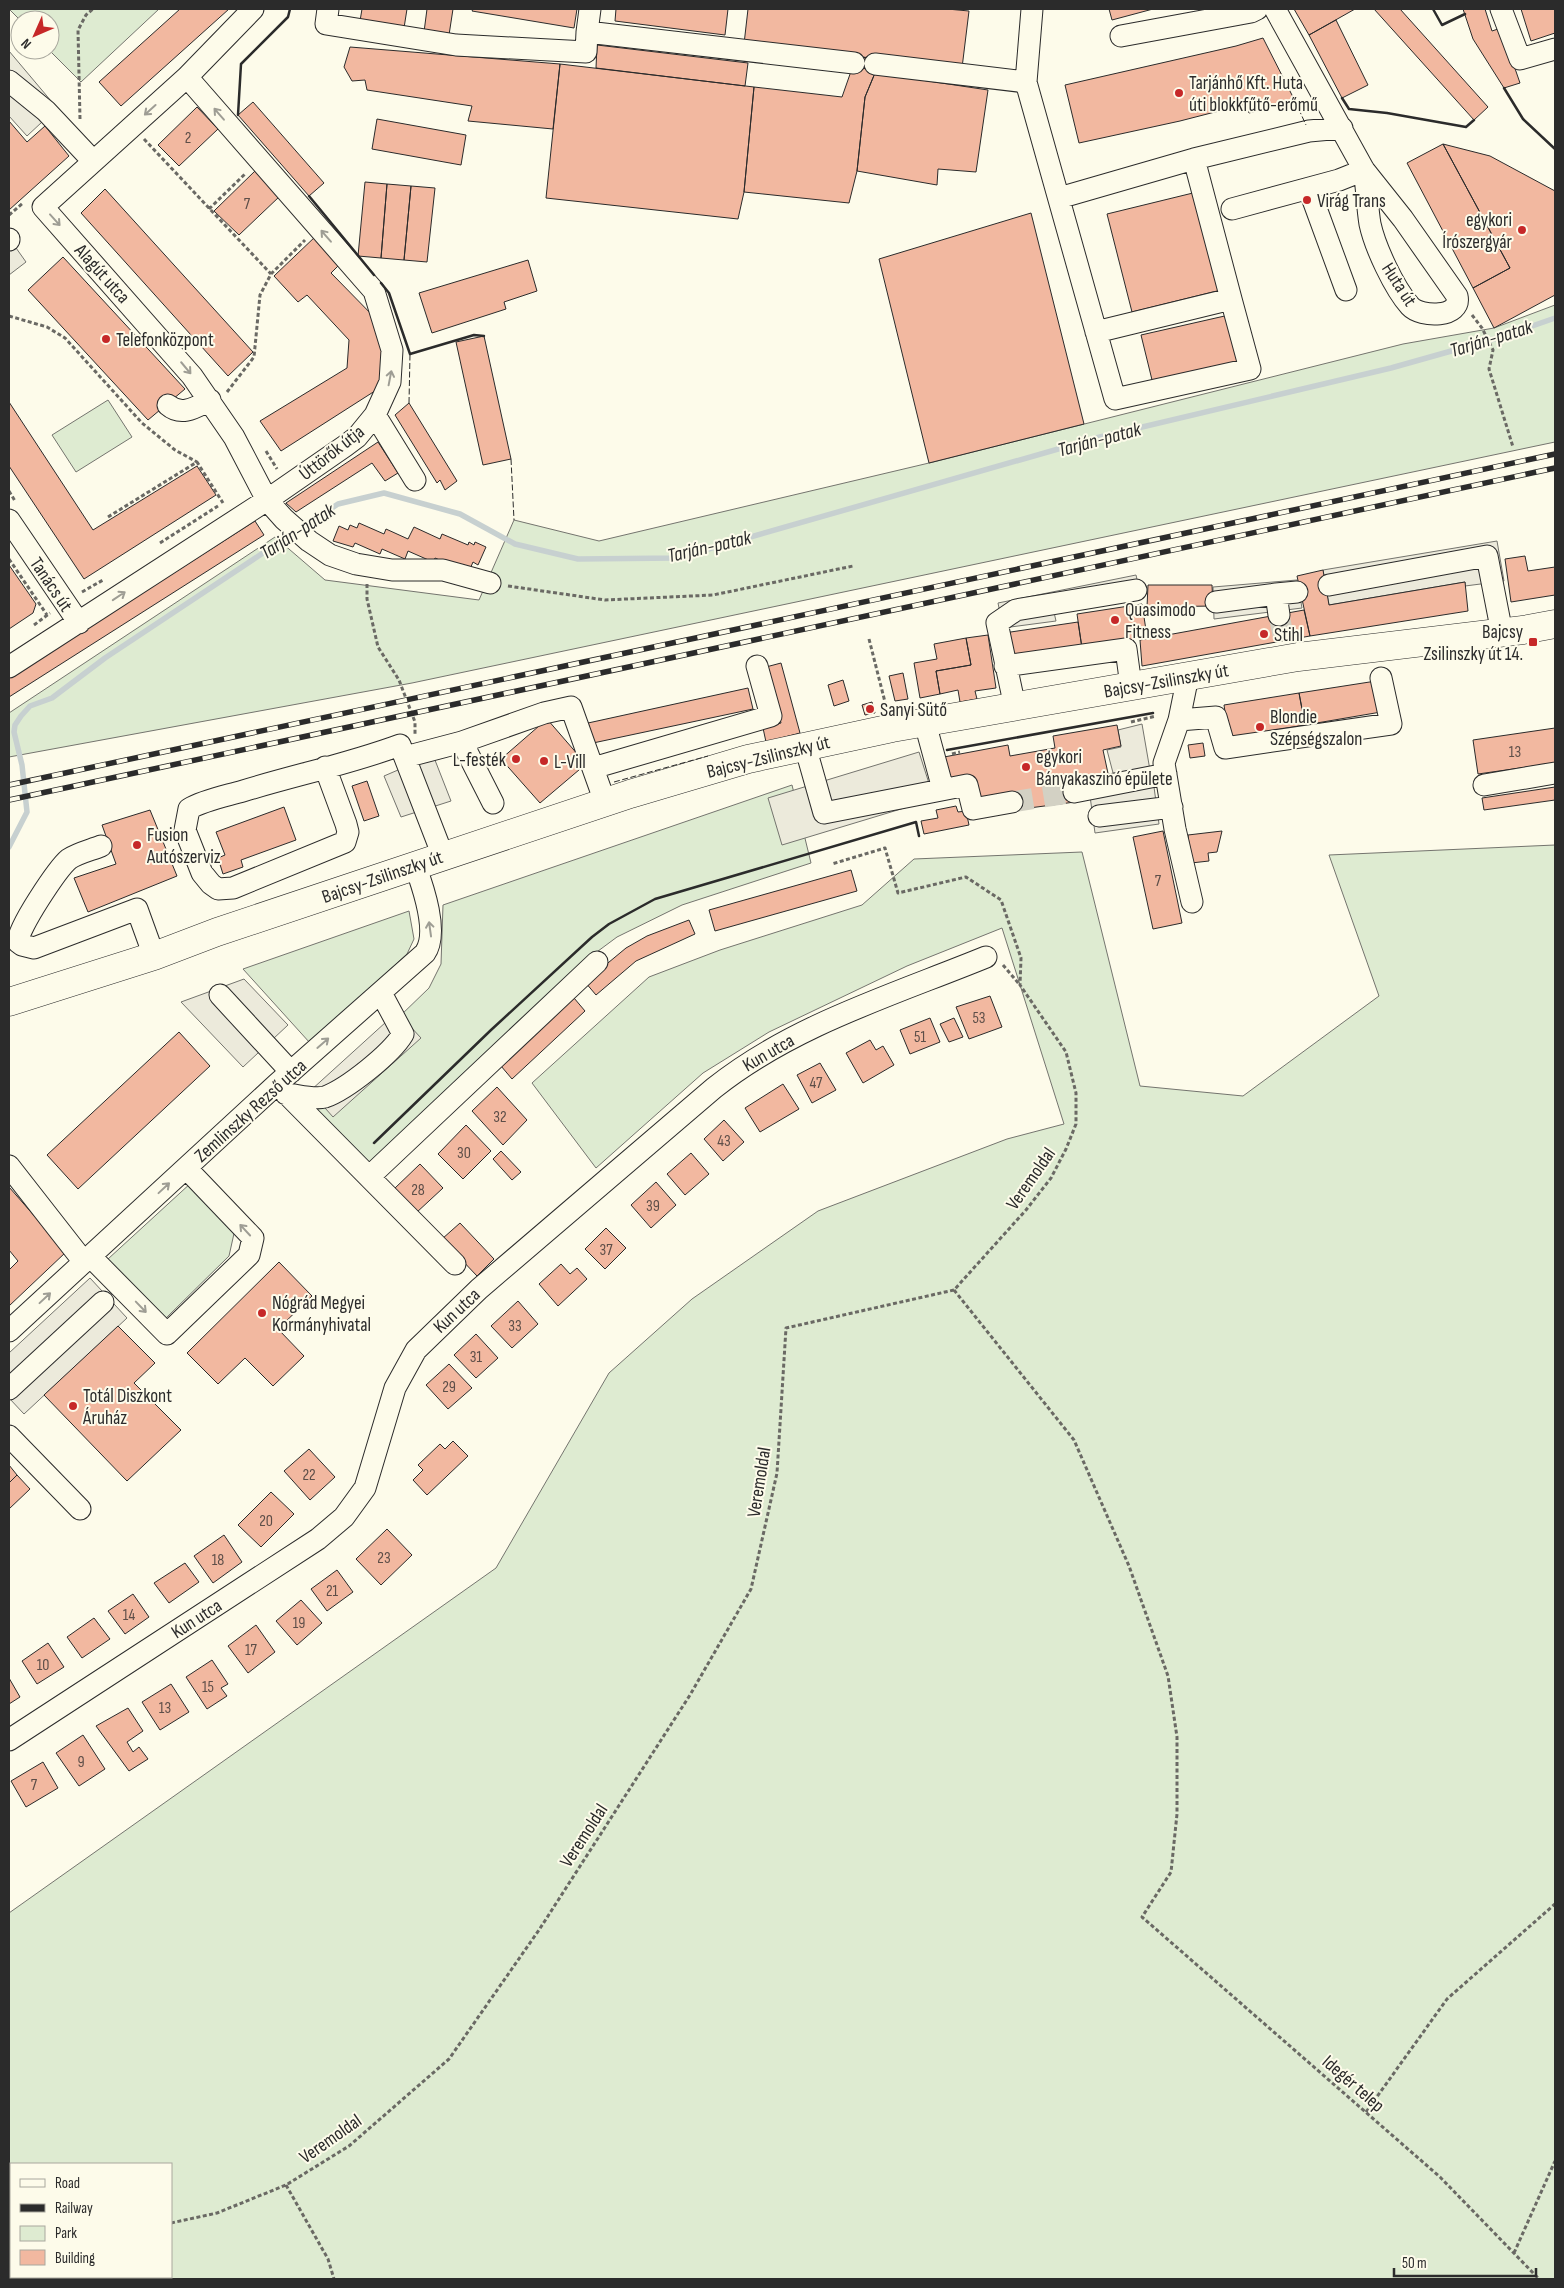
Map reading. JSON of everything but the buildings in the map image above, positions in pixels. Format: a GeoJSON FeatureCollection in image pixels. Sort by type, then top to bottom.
{"type":"FeatureCollection","features":[{"type":"Feature","properties":{"kind":"main road","name":"Bajcsy-Zsilinszky út"},"geometry":{"type":"LineString","coordinates":[[9,1002],[154,956],[217,932],[605,802],[748,759],[925,723],[1188,676],[1285,650],[1502,633],[1555,624]]}},
{"type":"Feature","properties":{"kind":"street"},"geometry":{"type":"LineString","coordinates":[[187,78],[253,9]]}},
{"type":"Feature","properties":{"kind":"street"},"geometry":{"type":"LineString","coordinates":[[328,9],[326,24],[456,45],[586,52],[590,9]]}},
{"type":"Feature","properties":{"kind":"street"},"geometry":{"type":"LineString","coordinates":[[1032,9],[1026,82],[1115,399],[1250,369],[1194,160]]}},
{"type":"Feature","properties":{"kind":"street"},"geometry":{"type":"LineString","coordinates":[[1121,36],[1251,12],[1257,9]]}},
{"type":"Feature","properties":{"kind":"street","name":"Huta út"},"geometry":{"type":"LineString","coordinates":[[1275,9],[1364,170],[1403,219],[1458,296],[1457,308],[1430,314],[1411,307],[1390,272],[1374,237],[1364,170]]}},
{"type":"Feature","properties":{"kind":"street"},"geometry":{"type":"LineString","coordinates":[[1502,9],[1520,59],[1555,49]]}},
{"type":"Feature","properties":{"kind":"street"},"geometry":{"type":"LineString","coordinates":[[587,32],[1026,82]]}},
{"type":"Feature","properties":{"kind":"street","name":"Alagút utca"},"geometry":{"type":"LineString","coordinates":[[187,78],[88,155],[43,206],[151,327],[210,400],[234,437],[263,491],[284,519],[309,541],[330,555],[367,566],[392,570],[443,570],[490,583]]}},
{"type":"Feature","properties":{"kind":"street","name":"Úttörők útja"},"geometry":{"type":"LineString","coordinates":[[9,667],[79,623],[248,510],[263,491],[345,446],[361,432],[375,415],[385,395],[392,366],[389,336],[374,291],[187,78]]}},
{"type":"Feature","properties":{"kind":"street"},"geometry":{"type":"LineString","coordinates":[[9,81],[46,111],[88,155]]}},
{"type":"Feature","properties":{"kind":"street"},"geometry":{"type":"LineString","coordinates":[[1059,198],[1194,160],[1309,131],[1342,128]]}},
{"type":"Feature","properties":{"kind":"street"},"geometry":{"type":"LineString","coordinates":[[1232,209],[1364,170]]}},
{"type":"Feature","properties":{"kind":"street"},"geometry":{"type":"LineString","coordinates":[[1308,188],[1346,290]]}},
{"type":"Feature","properties":{"kind":"street"},"geometry":{"type":"LineString","coordinates":[[1096,332],[1231,299]]}},
{"type":"Feature","properties":{"kind":"street"},"geometry":{"type":"LineString","coordinates":[[168,405],[174,410],[184,412],[210,400]]}},
{"type":"Feature","properties":{"kind":"street"},"geometry":{"type":"LineString","coordinates":[[375,415],[415,480]]}},
{"type":"Feature","properties":{"kind":"street","name":"Tanács út"},"geometry":{"type":"LineString","coordinates":[[9,520],[79,623]]}},
{"type":"Feature","properties":{"kind":"street"},"geometry":{"type":"LineString","coordinates":[[1329,585],[1487,556],[1502,633]]}},
{"type":"Feature","properties":{"kind":"street"},"geometry":{"type":"LineString","coordinates":[[1014,707],[997,623],[1016,610],[1136,590]]}},
{"type":"Feature","properties":{"kind":"street"},"geometry":{"type":"LineString","coordinates":[[1216,602],[1286,593],[1279,615]]}},
{"type":"Feature","properties":{"kind":"street"},"geometry":{"type":"LineString","coordinates":[[1005,666],[1126,649],[1131,686]]}},
{"type":"Feature","properties":{"kind":"street"},"geometry":{"type":"LineString","coordinates":[[593,768],[771,716],[757,666]]}},
{"type":"Feature","properties":{"kind":"street"},"geometry":{"type":"LineString","coordinates":[[1188,676],[1179,720],[1164,763],[1192,902]]}},
{"type":"Feature","properties":{"kind":"street"},"geometry":{"type":"LineString","coordinates":[[1179,720],[1216,718],[1225,748],[1391,724],[1382,678]]}},
{"type":"Feature","properties":{"kind":"street"},"geometry":{"type":"LineString","coordinates":[[325,768],[346,824],[348,832],[345,842],[233,888],[218,889],[205,879],[186,830],[189,809],[325,768],[369,756],[462,742],[544,712],[571,707],[605,802]]}},
{"type":"Feature","properties":{"kind":"street"},"geometry":{"type":"LineString","coordinates":[[925,723],[944,789]]}},
{"type":"Feature","properties":{"kind":"street"},"geometry":{"type":"LineString","coordinates":[[462,742],[493,803]]}},
{"type":"Feature","properties":{"kind":"street"},"geometry":{"type":"LineString","coordinates":[[805,746],[824,813],[967,785],[973,809],[1012,802]]}},
{"type":"Feature","properties":{"kind":"street"},"geometry":{"type":"LineString","coordinates":[[402,751],[443,856]]}},
{"type":"Feature","properties":{"kind":"street"},"geometry":{"type":"LineString","coordinates":[[1074,792],[1166,774]]}},
{"type":"Feature","properties":{"kind":"street"},"geometry":{"type":"LineString","coordinates":[[1484,786],[1555,774]]}},
{"type":"Feature","properties":{"kind":"street"},"geometry":{"type":"LineString","coordinates":[[1098,816],[1172,807]]}},
{"type":"Feature","properties":{"kind":"street"},"geometry":{"type":"LineString","coordinates":[[101,846],[74,856],[63,864],[21,928],[18,942],[22,946],[34,948],[137,909],[154,956]]}},
{"type":"Feature","properties":{"kind":"street","name":"Zemlinszky Rezső utca"},"geometry":{"type":"LineString","coordinates":[[9,1331],[186,1168],[284,1083],[430,947],[432,938],[430,925],[415,866]]}},
{"type":"Feature","properties":{"kind":"street","name":"Kun utca"},"geometry":{"type":"LineString","coordinates":[[9,1740],[318,1540],[334,1527],[354,1505],[365,1488],[396,1388],[416,1350],[479,1288],[714,1088],[752,1059],[787,1040],[986,957]]}},
{"type":"Feature","properties":{"kind":"street"},"geometry":{"type":"LineString","coordinates":[[369,1177],[596,962]]}},
{"type":"Feature","properties":{"kind":"street"},"geometry":{"type":"LineString","coordinates":[[284,1083],[324,1097],[357,1078],[395,1047],[403,1034],[381,993]]}},
{"type":"Feature","properties":{"kind":"street","name":"Kun utca"},"geometry":{"type":"LineString","coordinates":[[220,994],[284,1083],[369,1177],[454,1264]]}},
{"type":"Feature","properties":{"kind":"street"},"geometry":{"type":"LineString","coordinates":[[9,1166],[87,1259],[166,1334],[250,1255],[253,1238],[186,1168]]}},
{"type":"Feature","properties":{"kind":"street"},"geometry":{"type":"LineString","coordinates":[[9,1389],[103,1302]]}},
{"type":"Feature","properties":{"kind":"street"},"geometry":{"type":"LineString","coordinates":[[9,1436],[80,1509]]}},
{"type":"Feature","properties":{"kind":"path"},"geometry":{"type":"LineString","coordinates":[[88,155],[78,30],[86,15],[93,9]]}},
{"type":"Feature","properties":{"kind":"path"},"geometry":{"type":"LineString","coordinates":[[143,138],[271,274]]}},
{"type":"Feature","properties":{"kind":"path"},"geometry":{"type":"LineString","coordinates":[[209,209],[247,172]]}},
{"type":"Feature","properties":{"kind":"path"},"geometry":{"type":"LineString","coordinates":[[210,400],[228,391],[254,357],[260,295],[271,274],[308,237]]}},
{"type":"Feature","properties":{"kind":"path"},"geometry":{"type":"LineString","coordinates":[[1459,302],[1482,328],[1493,350],[1489,369],[1513,447]]}},
{"type":"Feature","properties":{"kind":"path"},"geometry":{"type":"LineString","coordinates":[[9,316],[47,327],[65,338],[142,423],[175,450],[197,462],[223,503]]}},
{"type":"Feature","properties":{"kind":"path"},"geometry":{"type":"LineString","coordinates":[[108,517],[197,462]]}},
{"type":"Feature","properties":{"kind":"path"},"geometry":{"type":"LineString","coordinates":[[263,491],[286,464]]}},
{"type":"Feature","properties":{"kind":"path"},"geometry":{"type":"LineString","coordinates":[[152,549],[230,499]]}},
{"type":"Feature","properties":{"kind":"path"},"geometry":{"type":"LineString","coordinates":[[9,559],[47,615]]}},
{"type":"Feature","properties":{"kind":"path"},"geometry":{"type":"LineString","coordinates":[[367,566],[366,599],[378,648],[399,680],[415,722],[414,739],[402,751]]}},
{"type":"Feature","properties":{"kind":"path"},"geometry":{"type":"LineString","coordinates":[[490,583],[605,600],[712,595],[853,566]]}},
{"type":"Feature","properties":{"kind":"path"},"geometry":{"type":"LineString","coordinates":[[32,626],[106,578]]}},
{"type":"Feature","properties":{"kind":"path"},"geometry":{"type":"LineString","coordinates":[[869,638],[884,696]]}},
{"type":"Feature","properties":{"kind":"path"},"geometry":{"type":"LineString","coordinates":[[1131,722],[1156,716]]}},
{"type":"Feature","properties":{"kind":"path"},"geometry":{"type":"LineString","coordinates":[[832,864],[885,848],[898,893],[966,877],[1001,900],[1021,958],[1020,985]]}},
{"type":"Feature","properties":{"kind":"path","name":"Veremoldal"},"geometry":{"type":"LineString","coordinates":[[172,2222],[217,2214],[286,2185],[349,2146],[449,2059],[539,1930],[690,1695],[751,1589],[777,1473],[786,1328],[954,1290],[996,1245],[1051,1178],[1076,1124],[1076,1093],[1066,1052],[1020,985],[1002,964],[993,958],[986,957]]}},
{"type":"Feature","properties":{"kind":"path","name":"Idegér telep"},"geometry":{"type":"LineString","coordinates":[[954,1290],[1074,1440],[1129,1566],[1168,1676],[1177,1737],[1177,1814],[1171,1872],[1142,1917],[1440,2177],[1539,2279]]}},
{"type":"Feature","properties":{"kind":"path"},"geometry":{"type":"LineString","coordinates":[[1366,2112],[1447,1999],[1555,1904]]}},
{"type":"Feature","properties":{"kind":"path"},"geometry":{"type":"LineString","coordinates":[[1514,2253],[1555,2161]]}},
{"type":"Feature","properties":{"kind":"path"},"geometry":{"type":"LineString","coordinates":[[286,2185],[328,2259],[334,2279]]}},
{"type":"Feature","properties":{"kind":"green space"},"geometry":{"type":"Polygon","coordinates":[[[159,9],[81,82],[59,60],[60,10],[10,10],[159,9]]]}},
{"type":"Feature","properties":{"kind":"green space"},"geometry":{"type":"Polygon","coordinates":[[[1555,305],[1555,442],[412,683],[9,757],[9,713],[275,537],[325,580],[479,600],[514,520],[599,541],[929,463],[1403,344],[1494,328],[1555,305]]]}},
{"type":"Feature","properties":{"kind":"green space"},"geometry":{"type":"Polygon","coordinates":[[[108,400],[132,437],[76,472],[52,435],[108,400]]]}},
{"type":"Feature","properties":{"kind":"green space"},"geometry":{"type":"Polygon","coordinates":[[[792,785],[811,863],[682,905],[617,937],[586,960],[371,1168],[309,1104],[429,988],[441,964],[443,905],[792,785]]]}},
{"type":"Feature","properties":{"kind":"green space"},"geometry":{"type":"Polygon","coordinates":[[[1555,845],[1555,2279],[9,2279],[9,1913],[496,1568],[609,1373],[692,1299],[818,1211],[1007,1139],[1064,1124],[1002,928],[907,966],[769,1032],[703,1073],[596,1168],[532,1083],[649,977],[720,950],[862,905],[914,859],[1082,852],[1140,1086],[1243,1096],[1379,996],[1329,855],[1555,845]]]}},
{"type":"Feature","properties":{"kind":"green space"},"geometry":{"type":"Polygon","coordinates":[[[409,911],[414,939],[407,954],[310,1043],[243,969],[409,911]]]}},
{"type":"Feature","properties":{"kind":"green space"},"geometry":{"type":"Polygon","coordinates":[[[192,1182],[235,1229],[229,1256],[165,1319],[108,1259],[192,1182]]]}},
{"type":"Feature","properties":{"kind":"shaded area"},"geometry":{"type":"Polygon","coordinates":[[[9,51],[10,60],[17,60],[57,108],[27,136],[9,116],[9,51]]]}},
{"type":"Feature","properties":{"kind":"shaded area"},"geometry":{"type":"Polygon","coordinates":[[[9,238],[26,262],[9,275],[9,238]]]}},
{"type":"Feature","properties":{"kind":"shaded area"},"geometry":{"type":"Polygon","coordinates":[[[1497,541],[1504,581],[1465,586],[1465,582],[1329,605],[1323,570],[1497,541]]]}},
{"type":"Feature","properties":{"kind":"shaded area"},"geometry":{"type":"Polygon","coordinates":[[[1136,575],[1141,596],[1053,608],[1056,621],[1003,628],[998,603],[1136,575]]]}},
{"type":"Feature","properties":{"kind":"shaded area"},"geometry":{"type":"Polygon","coordinates":[[[1297,580],[1302,608],[1214,619],[1213,587],[1297,580]]]}},
{"type":"Feature","properties":{"kind":"shaded area"},"geometry":{"type":"Polygon","coordinates":[[[1142,724],[1151,776],[1117,788],[1107,750],[1121,747],[1118,730],[1142,724]]]}},
{"type":"Feature","properties":{"kind":"shaded area"},"geometry":{"type":"Polygon","coordinates":[[[919,752],[934,799],[782,845],[768,798],[919,752]]]}},
{"type":"Feature","properties":{"kind":"shaded area"},"geometry":{"type":"Polygon","coordinates":[[[433,755],[451,801],[401,817],[384,776],[433,755]]]}},
{"type":"Feature","properties":{"kind":"shaded area"},"geometry":{"type":"Polygon","coordinates":[[[1154,787],[1159,824],[1095,833],[1090,796],[1154,787]]]}},
{"type":"Feature","properties":{"kind":"shaded area"},"geometry":{"type":"Polygon","coordinates":[[[244,979],[288,1025],[243,1067],[181,1002],[244,979]]]}},
{"type":"Feature","properties":{"kind":"shaded area"},"geometry":{"type":"Polygon","coordinates":[[[397,1012],[421,1038],[333,1117],[310,1091],[397,1012]]]}},
{"type":"Feature","properties":{"kind":"shaded area"},"geometry":{"type":"Polygon","coordinates":[[[90,1278],[127,1318],[24,1414],[9,1398],[9,1353],[90,1278]]]}},
{"type":"Feature","properties":{"kind":"waterway","name":"Tarján-patak"},"geometry":{"type":"LineString","coordinates":[[301,528],[338,504],[384,493],[460,514],[515,544],[578,559],[677,558],[1100,437],[1391,368],[1501,337],[1555,318]]}},
{"type":"Feature","properties":{"kind":"waterway","name":"Tarján-patak"},"geometry":{"type":"LineString","coordinates":[[9,847],[27,812],[22,765],[14,732],[15,725],[30,706],[52,698],[105,658],[293,533]]}},
{"type":"Feature","properties":{"kind":"tunnel"},"geometry":{"type":"LineString","coordinates":[[1279,615],[1284,640]]}},
{"type":"Feature","properties":{"kind":"tunnel"},"geometry":{"type":"LineString","coordinates":[[1012,802],[1074,792]]}},
{"type":"Feature","properties":{"kind":"railway"},"geometry":{"type":"LineString","coordinates":[[9,785],[1555,454]]}},
{"type":"Feature","properties":{"kind":"railway"},"geometry":{"type":"LineString","coordinates":[[9,800],[1555,468]]}},
{"type":"Feature","properties":{"kind":"fence"},"geometry":{"type":"LineString","coordinates":[[1295,101],[1306,125]]}},
{"type":"Feature","properties":{"kind":"fence"},"geometry":{"type":"LineString","coordinates":[[409,403],[410,354]]}},
{"type":"Feature","properties":{"kind":"fence"},"geometry":{"type":"LineString","coordinates":[[511,459],[514,520]]}},
{"type":"Feature","properties":{"kind":"fence"},"geometry":{"type":"LineString","coordinates":[[614,782],[708,756]]}},
{"type":"Feature","properties":{"kind":"wall"},"geometry":{"type":"LineString","coordinates":[[238,115],[241,64],[288,17],[290,9]]}},
{"type":"Feature","properties":{"kind":"wall"},"geometry":{"type":"LineString","coordinates":[[1433,9],[1442,25],[1465,14]]}},
{"type":"Feature","properties":{"kind":"wall"},"geometry":{"type":"LineString","coordinates":[[1504,88],[1523,119],[1555,149]]}},
{"type":"Feature","properties":{"kind":"wall"},"geometry":{"type":"LineString","coordinates":[[1342,98],[1349,109],[1387,113],[1466,127],[1474,120]]}},
{"type":"Feature","properties":{"kind":"wall"},"geometry":{"type":"LineString","coordinates":[[309,196],[374,275]]}},
{"type":"Feature","properties":{"kind":"wall"},"geometry":{"type":"LineString","coordinates":[[381,283],[389,293],[410,354],[474,335],[484,336]]}},
{"type":"Feature","properties":{"kind":"wall"},"geometry":{"type":"LineString","coordinates":[[947,750],[1153,713]]}},
{"type":"Feature","properties":{"kind":"wall"},"geometry":{"type":"LineString","coordinates":[[374,1143],[491,1030],[592,937],[609,924],[655,899],[916,822],[919,836]]}},
{"type":"Feature","properties":{"kind":"place","name":"Tarjánhő Kft. Huta úti blokkfűtő-erőmű"},"geometry":{"type":"Point","coordinates":[1179,93]}},
{"type":"Feature","properties":{"kind":"place","name":"Virág Trans"},"geometry":{"type":"Point","coordinates":[1307,200]}},
{"type":"Feature","properties":{"kind":"place","name":"egykori Írószergyár"},"geometry":{"type":"Point","coordinates":[1522,230]}},
{"type":"Feature","properties":{"kind":"place","name":"Telefonközpont"},"geometry":{"type":"Point","coordinates":[106,339]}},
{"type":"Feature","properties":{"kind":"place","name":"Quasimodo Fitness"},"geometry":{"type":"Point","coordinates":[1115,620]}},
{"type":"Feature","properties":{"kind":"place","name":"Stihl"},"geometry":{"type":"Point","coordinates":[1264,634]}},
{"type":"Feature","properties":{"kind":"place","name":"Bajcsy Zsilinszky út 14."},"geometry":{"type":"Point","coordinates":[1533,642]}},
{"type":"Feature","properties":{"kind":"place","name":"Sanyi Sütő"},"geometry":{"type":"Point","coordinates":[870,709]}},
{"type":"Feature","properties":{"kind":"place","name":"Blondie Szépségszalon"},"geometry":{"type":"Point","coordinates":[1260,727]}},
{"type":"Feature","properties":{"kind":"place","name":"L-festék"},"geometry":{"type":"Point","coordinates":[516,759]}},
{"type":"Feature","properties":{"kind":"place","name":"L-Vill"},"geometry":{"type":"Point","coordinates":[544,761]}},
{"type":"Feature","properties":{"kind":"place","name":"egykori Bányakaszinó épülete"},"geometry":{"type":"Point","coordinates":[1026,767]}},
{"type":"Feature","properties":{"kind":"place","name":"Fusion Autószerviz"},"geometry":{"type":"Point","coordinates":[137,845]}},
{"type":"Feature","properties":{"kind":"place","name":"Nógrád Megyei Kormányhivatal"},"geometry":{"type":"Point","coordinates":[262,1313]}},
{"type":"Feature","properties":{"kind":"place","name":"Totál Diszkont Áruház"},"geometry":{"type":"Point","coordinates":[73,1406]}}]}
